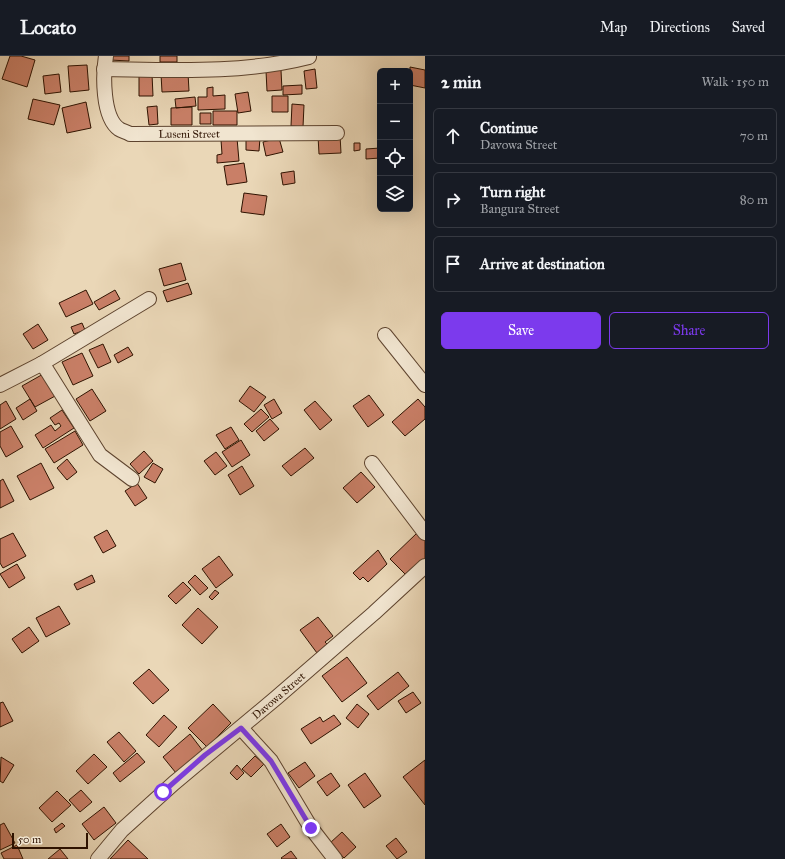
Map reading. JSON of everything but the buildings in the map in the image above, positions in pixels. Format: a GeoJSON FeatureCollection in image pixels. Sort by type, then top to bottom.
{"type":"FeatureCollection","features":[{"type":"Feature","properties":{"kind":"street"},"geometry":{"type":"LineString","coordinates":[[105,63],[231,69],[283,64],[309,58]]}},
{"type":"Feature","properties":{"kind":"street","name":"Luseni Street"},"geometry":{"type":"LineString","coordinates":[[105,63],[109,117],[118,129],[130,134],[337,133]]}},
{"type":"Feature","properties":{"kind":"street"},"geometry":{"type":"LineString","coordinates":[[0,385],[41,364],[149,299]]}},
{"type":"Feature","properties":{"kind":"street"},"geometry":{"type":"LineString","coordinates":[[385,334],[425,385]]}},
{"type":"Feature","properties":{"kind":"street"},"geometry":{"type":"LineString","coordinates":[[41,364],[46,369],[100,455],[132,479]]}},
{"type":"Feature","properties":{"kind":"street"},"geometry":{"type":"LineString","coordinates":[[372,463],[425,533]]}},
{"type":"Feature","properties":{"kind":"street","name":"Davowa Street"},"geometry":{"type":"LineString","coordinates":[[98,859],[122,830],[156,798],[205,755],[241,728],[374,613],[425,566]]}},
{"type":"Feature","properties":{"kind":"street"},"geometry":{"type":"LineString","coordinates":[[241,728],[271,761],[311,828],[335,859]]}},
{"type":"Feature","properties":{"kind":"route"},"geometry":{"type":"LineString","coordinates":[[163,792],[205,755],[241,728],[271,761],[277,774],[311,828]]}}]}
